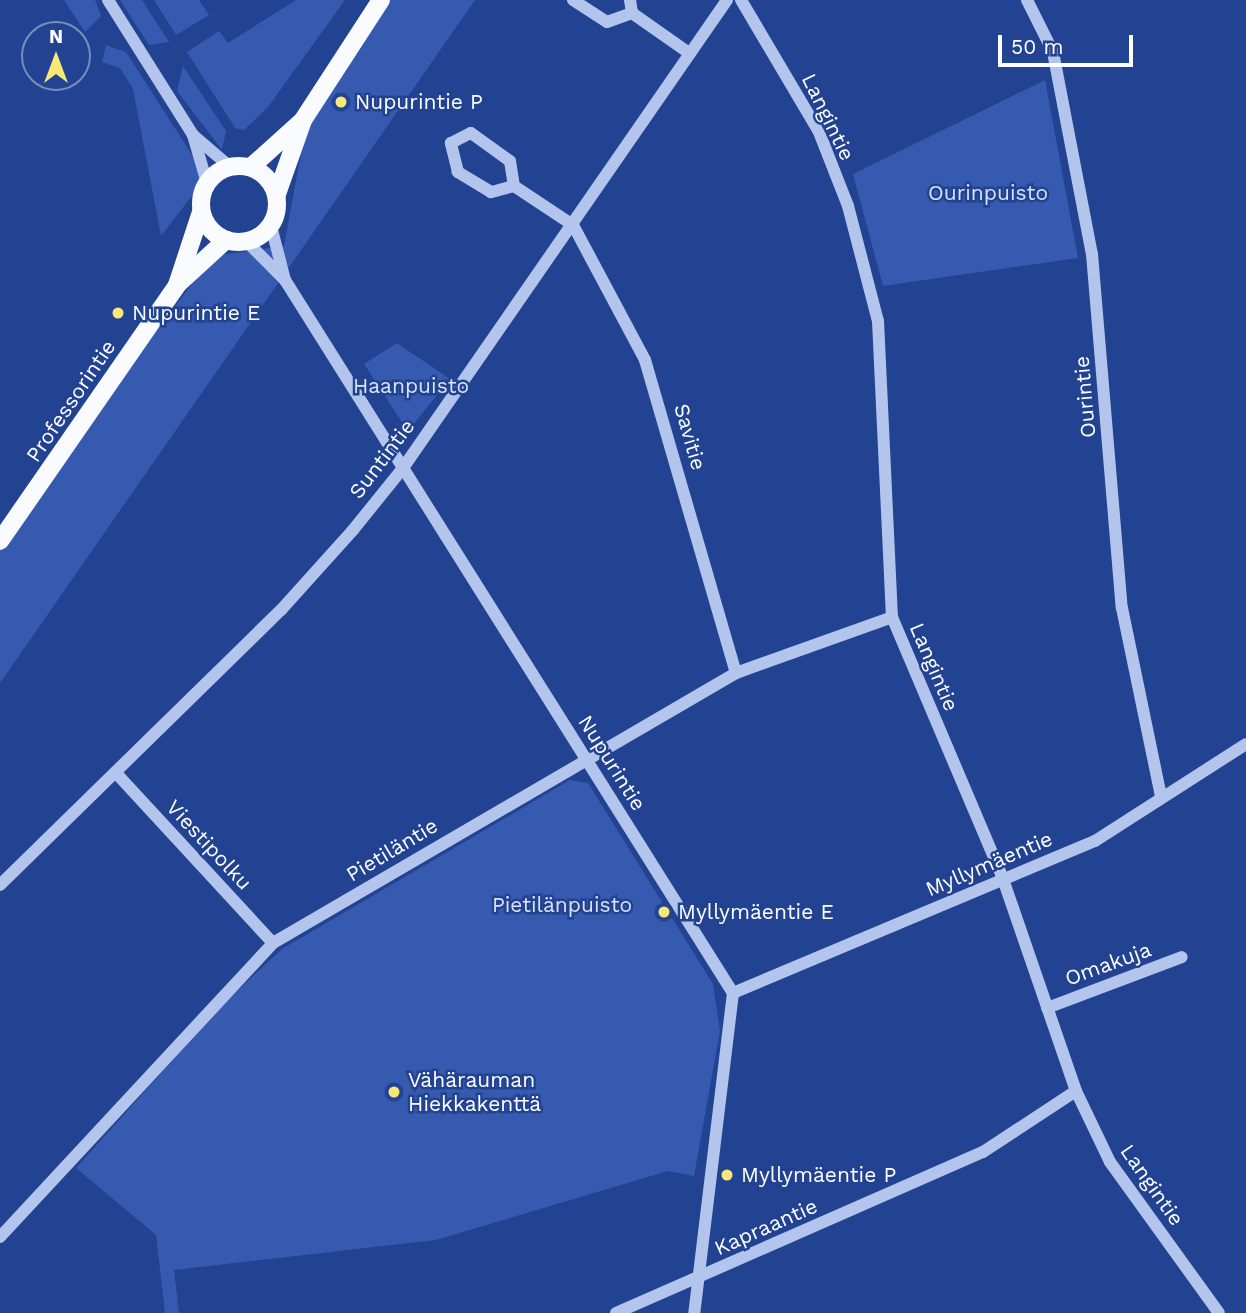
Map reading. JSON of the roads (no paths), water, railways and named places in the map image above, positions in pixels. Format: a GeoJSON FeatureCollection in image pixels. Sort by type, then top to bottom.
{"type":"FeatureCollection","features":[{"type":"Feature","properties":{"kind":"main road"},"geometry":{"type":"LineString","coordinates":[[277,194],[251,167],[229,166],[207,183],[201,212],[226,240],[247,242],[271,226],[277,194],[303,120],[381,0]]}},
{"type":"Feature","properties":{"kind":"main road"},"geometry":{"type":"LineString","coordinates":[[251,167],[303,120]]}},
{"type":"Feature","properties":{"kind":"main road","name":"Professorintie"},"geometry":{"type":"LineString","coordinates":[[177,285],[201,212]]}},
{"type":"Feature","properties":{"kind":"main road","name":"Professorintie"},"geometry":{"type":"LineString","coordinates":[[0,541],[177,285],[226,240]]}},
{"type":"Feature","properties":{"kind":"street"},"geometry":{"type":"LineString","coordinates":[[108,0],[193,135],[207,183]]}},
{"type":"Feature","properties":{"kind":"street"},"geometry":{"type":"LineString","coordinates":[[573,0],[607,22],[631,7],[686,51]]}},
{"type":"Feature","properties":{"kind":"street","name":"Suntintie"},"geometry":{"type":"LineString","coordinates":[[0,885],[281,610],[403,468],[573,225],[686,51],[727,0]]}},
{"type":"Feature","properties":{"kind":"street","name":"Langintie"},"geometry":{"type":"LineString","coordinates":[[741,0],[819,132],[848,206],[878,321],[892,617],[1003,879],[1076,1091],[1110,1162],[1219,1313]]}},
{"type":"Feature","properties":{"kind":"street","name":"Ourintie"},"geometry":{"type":"LineString","coordinates":[[1027,0],[1053,52],[1092,254],[1122,608],[1161,796]]}},
{"type":"Feature","properties":{"kind":"street"},"geometry":{"type":"LineString","coordinates":[[514,186],[491,192],[458,172],[451,143],[471,133],[510,161],[514,186],[573,225]]}},
{"type":"Feature","properties":{"kind":"street"},"geometry":{"type":"LineString","coordinates":[[193,135],[229,166]]}},
{"type":"Feature","properties":{"kind":"street","name":"Savitie"},"geometry":{"type":"LineString","coordinates":[[573,225],[645,359],[736,673]]}},
{"type":"Feature","properties":{"kind":"street","name":"Nupurintie"},"geometry":{"type":"LineString","coordinates":[[271,226],[285,280]]}},
{"type":"Feature","properties":{"kind":"street","name":"Nupurintie"},"geometry":{"type":"LineString","coordinates":[[247,242],[285,280],[733,993]]}},
{"type":"Feature","properties":{"kind":"street","name":"Pietiläntie"},"geometry":{"type":"LineString","coordinates":[[0,1237],[274,943],[586,758],[736,673],[892,617]]}},
{"type":"Feature","properties":{"kind":"street","name":"Myllymäentie"},"geometry":{"type":"LineString","coordinates":[[733,993],[1095,841],[1161,796],[1246,744]]}},
{"type":"Feature","properties":{"kind":"street","name":"Viestipolku"},"geometry":{"type":"LineString","coordinates":[[116,773],[274,943]]}},
{"type":"Feature","properties":{"kind":"street","name":"Omakuja"},"geometry":{"type":"LineString","coordinates":[[1047,1007],[1182,957]]}},
{"type":"Feature","properties":{"kind":"street"},"geometry":{"type":"LineString","coordinates":[[694,1313],[695,1278],[733,993]]}},
{"type":"Feature","properties":{"kind":"street","name":"Kapraantie"},"geometry":{"type":"LineString","coordinates":[[616,1313],[983,1152],[1076,1091]]}},
{"type":"Feature","properties":{"kind":"place","name":"Nupurintie P"},"geometry":{"type":"Point","coordinates":[341,102]}},
{"type":"Feature","properties":{"kind":"place","name":"Nupurintie E"},"geometry":{"type":"Point","coordinates":[118,313]}},
{"type":"Feature","properties":{"kind":"place","name":"Myllymäentie E"},"geometry":{"type":"Point","coordinates":[664,912]}},
{"type":"Feature","properties":{"kind":"place","name":"Vähärauman Hiekkakenttä"},"geometry":{"type":"Point","coordinates":[394,1092]}},
{"type":"Feature","properties":{"kind":"place","name":"Myllymäentie P"},"geometry":{"type":"Point","coordinates":[727,1175]}},
{"type":"Feature","properties":{"kind":"park label","name":"Ourinpuisto"},"geometry":{"type":"Point","coordinates":[988,193]}},
{"type":"Feature","properties":{"kind":"park label","name":"Haanpuisto"},"geometry":{"type":"Point","coordinates":[411,386]}},
{"type":"Feature","properties":{"kind":"park label","name":"Pietilänpuisto"},"geometry":{"type":"Point","coordinates":[562,905]}}]}
